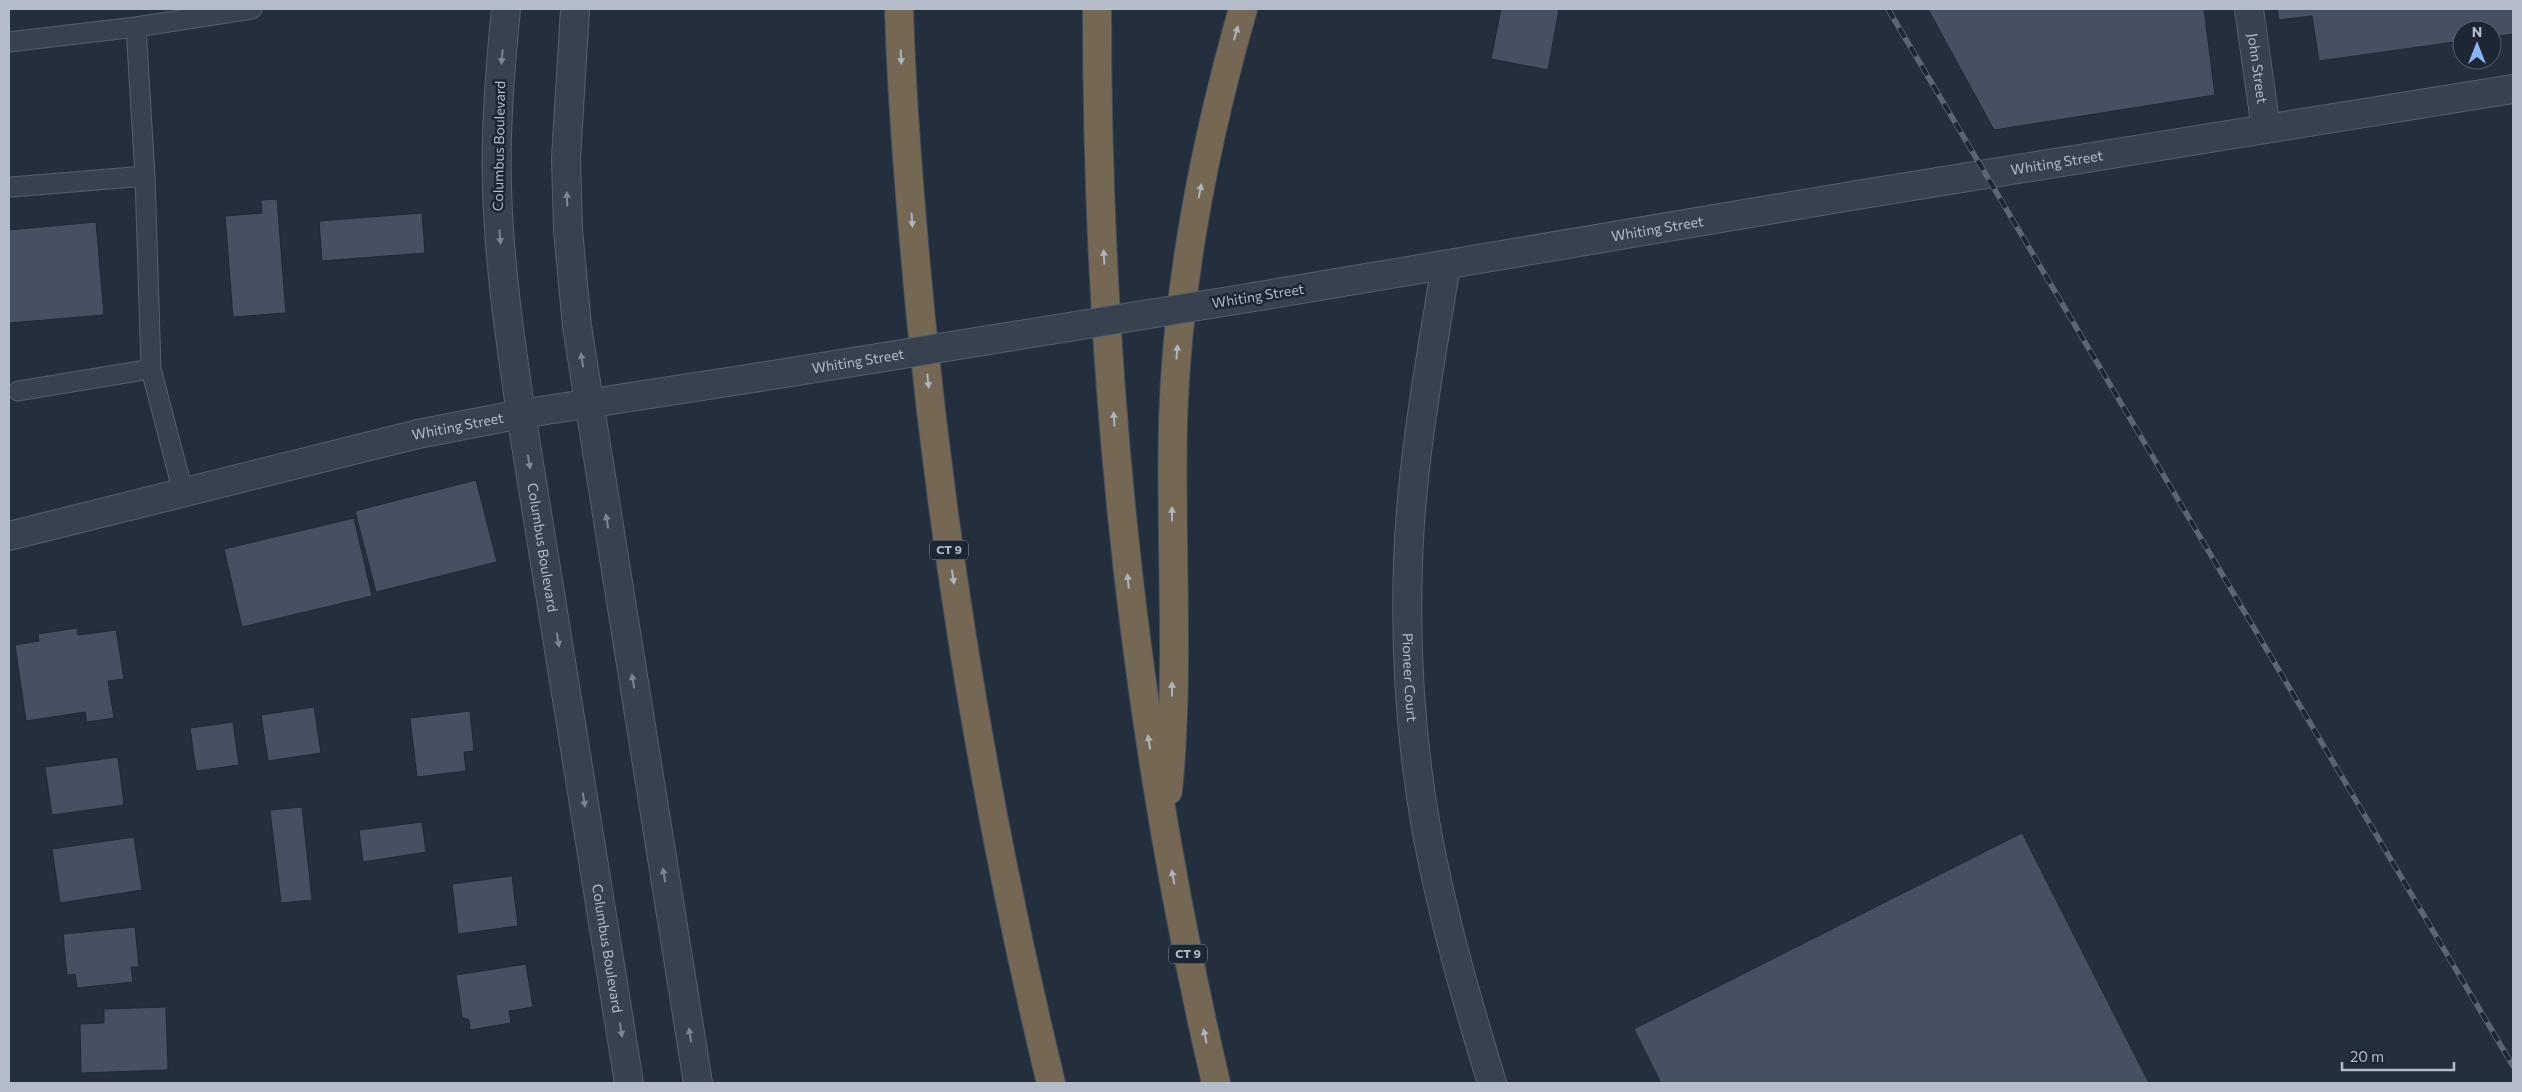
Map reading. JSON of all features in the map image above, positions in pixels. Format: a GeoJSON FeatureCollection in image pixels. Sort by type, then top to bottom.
{"type":"FeatureCollection","features":[{"type":"Feature","properties":{"kind":"highway","name":"CT 9"},"geometry":{"type":"LineString","coordinates":[[899,9],[912,227],[929,392],[950,560],[975,719],[1003,870],[1051,1083]]}},
{"type":"Feature","properties":{"kind":"highway","name":"CT 9"},"geometry":{"type":"LineString","coordinates":[[1097,9],[1101,196],[1117,470],[1133,630],[1163,825],[1186,949],[1216,1083]]}},
{"type":"Feature","properties":{"kind":"highway"},"geometry":{"type":"LineString","coordinates":[[1163,825],[1172,741],[1173,423],[1180,322],[1194,225],[1210,141],[1243,9]]}},
{"type":"Feature","properties":{"kind":"street","name":"Columbus Boulevard"},"geometry":{"type":"LineString","coordinates":[[506,9],[498,112],[497,195],[506,307],[521,414],[630,1083]]}},
{"type":"Feature","properties":{"kind":"street"},"geometry":{"type":"LineString","coordinates":[[575,9],[566,128],[566,192],[576,316],[588,404],[698,1083]]}},
{"type":"Feature","properties":{"kind":"street","name":"John Street"},"geometry":{"type":"LineString","coordinates":[[2250,9],[2266,129]]}},
{"type":"Feature","properties":{"kind":"street","name":"Whiting Street"},"geometry":{"type":"LineString","coordinates":[[9,536],[390,440],[521,414],[779,374],[1446,265],[1857,195],[2513,89]]}},
{"type":"Feature","properties":{"kind":"street","name":"Pioneer Court"},"geometry":{"type":"LineString","coordinates":[[1446,265],[1414,478],[1408,562],[1409,670],[1414,748],[1433,864],[1450,937],[1492,1083]]}},
{"type":"Feature","properties":{"kind":"lane"},"geometry":{"type":"LineString","coordinates":[[9,42],[136,27],[252,9]]}},
{"type":"Feature","properties":{"kind":"lane"},"geometry":{"type":"LineString","coordinates":[[136,27],[145,176],[151,369],[183,492]]}},
{"type":"Feature","properties":{"kind":"lane"},"geometry":{"type":"LineString","coordinates":[[12,187],[145,176]]}},
{"type":"Feature","properties":{"kind":"lane"},"geometry":{"type":"LineString","coordinates":[[18,391],[151,369]]}},
{"type":"Feature","properties":{"kind":"building"},"geometry":{"type":"Polygon","coordinates":[[[1501,9],[1559,9],[1548,70],[1491,59],[1501,9]]]}},
{"type":"Feature","properties":{"kind":"building"},"geometry":{"type":"Polygon","coordinates":[[[1928,9],[2204,9],[2215,95],[1994,130],[1928,9]]]}},
{"type":"Feature","properties":{"kind":"building"},"geometry":{"type":"Polygon","coordinates":[[[2277,9],[2513,9],[2513,34],[2502,36],[2502,20],[2452,20],[2452,42],[2319,61],[2312,16],[2279,20],[2277,9]]]}},
{"type":"Feature","properties":{"kind":"building"},"geometry":{"type":"Polygon","coordinates":[[[277,199],[286,313],[233,317],[225,216],[262,213],[261,200],[277,199]]]}},
{"type":"Feature","properties":{"kind":"building"},"geometry":{"type":"Polygon","coordinates":[[[422,213],[425,253],[322,261],[319,221],[422,213]]]}},
{"type":"Feature","properties":{"kind":"building"},"geometry":{"type":"Polygon","coordinates":[[[96,222],[104,315],[9,323],[9,230],[96,222]]]}},
{"type":"Feature","properties":{"kind":"building"},"geometry":{"type":"Polygon","coordinates":[[[476,480],[497,562],[376,592],[355,511],[476,480]]]}},
{"type":"Feature","properties":{"kind":"building"},"geometry":{"type":"Polygon","coordinates":[[[354,518],[372,596],[242,627],[224,549],[354,518]]]}},
{"type":"Feature","properties":{"kind":"building"},"geometry":{"type":"Polygon","coordinates":[[[77,628],[78,635],[116,630],[124,679],[108,681],[114,718],[87,722],[85,712],[26,721],[15,645],[39,641],[38,634],[77,628]]]}},
{"type":"Feature","properties":{"kind":"building"},"geometry":{"type":"Polygon","coordinates":[[[314,707],[321,753],[268,761],[261,715],[314,707]]]}},
{"type":"Feature","properties":{"kind":"building"},"geometry":{"type":"Polygon","coordinates":[[[470,711],[474,751],[464,752],[466,771],[417,777],[410,718],[470,711]]]}},
{"type":"Feature","properties":{"kind":"building"},"geometry":{"type":"Polygon","coordinates":[[[233,722],[239,765],[196,771],[190,728],[233,722]]]}},
{"type":"Feature","properties":{"kind":"building"},"geometry":{"type":"Polygon","coordinates":[[[118,757],[124,805],[52,815],[45,767],[118,757]]]}},
{"type":"Feature","properties":{"kind":"building"},"geometry":{"type":"Polygon","coordinates":[[[302,807],[312,900],[281,903],[270,810],[302,807]]]}},
{"type":"Feature","properties":{"kind":"building"},"geometry":{"type":"Polygon","coordinates":[[[422,822],[426,852],[363,862],[359,830],[422,822]]]}},
{"type":"Feature","properties":{"kind":"building"},"geometry":{"type":"Polygon","coordinates":[[[2022,833],[2149,1083],[1661,1083],[1634,1029],[2022,833]]]}},
{"type":"Feature","properties":{"kind":"building"},"geometry":{"type":"Polygon","coordinates":[[[134,837],[142,890],[60,903],[52,849],[134,837]]]}},
{"type":"Feature","properties":{"kind":"building"},"geometry":{"type":"Polygon","coordinates":[[[512,876],[518,926],[458,934],[452,884],[512,876]]]}},
{"type":"Feature","properties":{"kind":"building"},"geometry":{"type":"Polygon","coordinates":[[[135,927],[139,967],[131,967],[133,982],[77,988],[75,974],[67,975],[63,934],[135,927]]]}},
{"type":"Feature","properties":{"kind":"building"},"geometry":{"type":"Polygon","coordinates":[[[526,964],[533,1007],[509,1011],[511,1023],[470,1030],[469,1020],[462,1017],[456,975],[526,964]]]}},
{"type":"Feature","properties":{"kind":"building"},"geometry":{"type":"Polygon","coordinates":[[[166,1007],[168,1070],[81,1073],[80,1024],[104,1023],[104,1009],[166,1007]]]}},
{"type":"Feature","properties":{"kind":"railway"},"geometry":{"type":"LineString","coordinates":[[1888,9],[2513,1066]]}}]}
